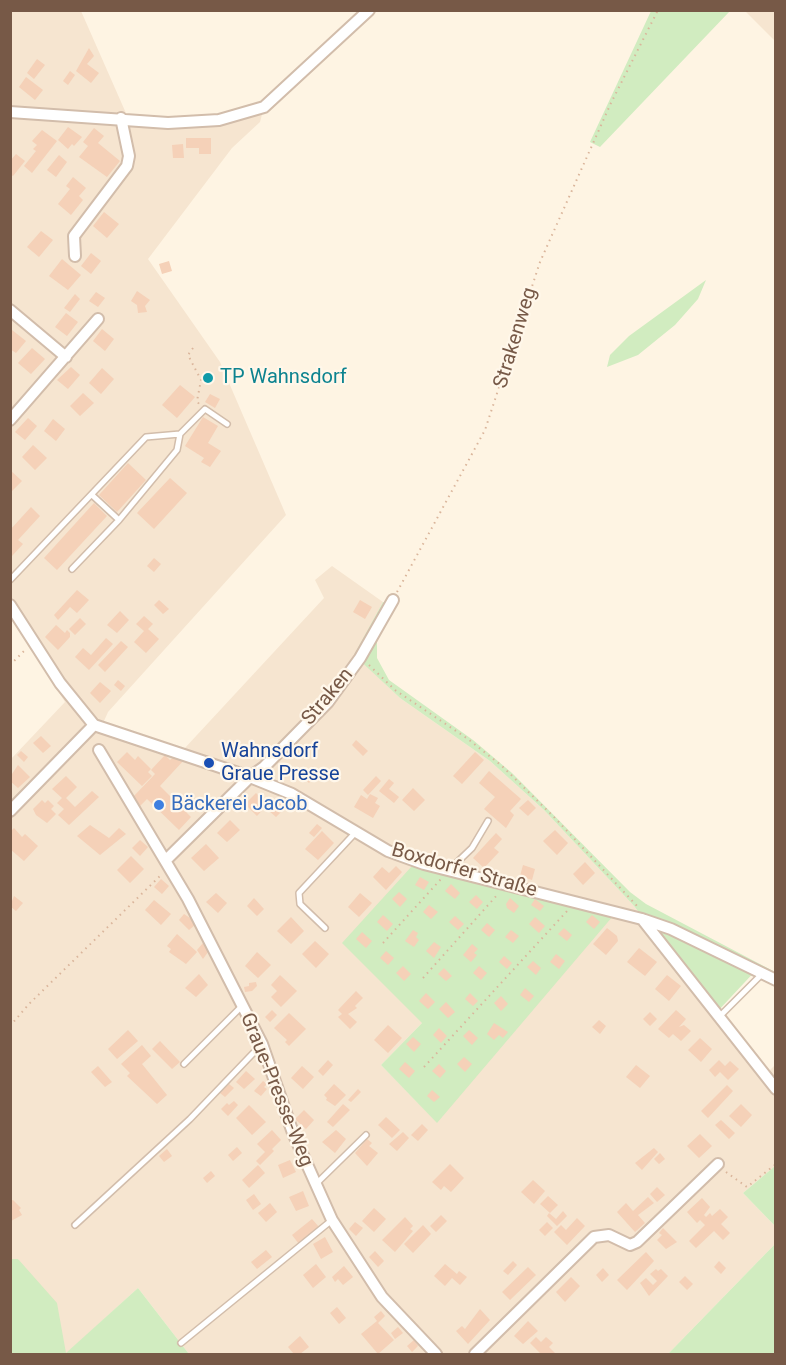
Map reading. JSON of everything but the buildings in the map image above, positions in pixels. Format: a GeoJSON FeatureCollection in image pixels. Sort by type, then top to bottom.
{"type":"FeatureCollection","features":[{"type":"Feature","properties":{"kind":"street"},"geometry":{"type":"LineString","coordinates":[[10,112],[168,123],[219,120],[264,107],[369,10]]}},
{"type":"Feature","properties":{"kind":"street"},"geometry":{"type":"LineString","coordinates":[[75,256],[69,236],[127,166],[129,156],[121,118]]}},
{"type":"Feature","properties":{"kind":"street"},"geometry":{"type":"LineString","coordinates":[[10,310],[66,357]]}},
{"type":"Feature","properties":{"kind":"street"},"geometry":{"type":"LineString","coordinates":[[10,420],[98,319]]}},
{"type":"Feature","properties":{"kind":"street"},"geometry":{"type":"LineString","coordinates":[[360,658],[393,600]]}},
{"type":"Feature","properties":{"kind":"street"},"geometry":{"type":"LineString","coordinates":[[10,605],[60,683],[94,725],[10,811]]}},
{"type":"Feature","properties":{"kind":"street","name":"Straken"},"geometry":{"type":"LineString","coordinates":[[168,864],[250,777],[264,767],[328,702],[360,658]]}},
{"type":"Feature","properties":{"kind":"street","name":"Boxdorfer Straße"},"geometry":{"type":"LineString","coordinates":[[94,725],[250,777],[292,794],[388,851],[449,870],[642,919],[671,929],[776,980]]}},
{"type":"Feature","properties":{"kind":"street","name":"Graue-Presse-Weg"},"geometry":{"type":"LineString","coordinates":[[99,750],[168,864],[262,1044],[293,1133],[332,1220],[382,1297],[436,1354]]}},
{"type":"Feature","properties":{"kind":"street"},"geometry":{"type":"LineString","coordinates":[[642,919],[776,1089]]}},
{"type":"Feature","properties":{"kind":"street"},"geometry":{"type":"LineString","coordinates":[[475,1354],[594,1237],[609,1235],[630,1245],[637,1242],[715,1166]]}},
{"type":"Feature","properties":{"kind":"lane"},"geometry":{"type":"LineString","coordinates":[[72,569],[119,520],[177,450],[180,434],[205,410],[227,424]]}},
{"type":"Feature","properties":{"kind":"lane"},"geometry":{"type":"LineString","coordinates":[[10,580],[146,438],[180,434]]}},
{"type":"Feature","properties":{"kind":"lane"},"geometry":{"type":"LineString","coordinates":[[92,495],[119,520]]}},
{"type":"Feature","properties":{"kind":"lane"},"geometry":{"type":"LineString","coordinates":[[449,870],[472,848],[488,821]]}},
{"type":"Feature","properties":{"kind":"lane"},"geometry":{"type":"LineString","coordinates":[[325,928],[300,904],[298,893],[356,832]]}},
{"type":"Feature","properties":{"kind":"lane"},"geometry":{"type":"LineString","coordinates":[[719,1017],[762,974]]}},
{"type":"Feature","properties":{"kind":"lane"},"geometry":{"type":"LineString","coordinates":[[184,1064],[242,1006]]}},
{"type":"Feature","properties":{"kind":"lane"},"geometry":{"type":"LineString","coordinates":[[75,1224],[190,1119],[262,1044]]}},
{"type":"Feature","properties":{"kind":"lane"},"geometry":{"type":"LineString","coordinates":[[316,1184],[366,1135]]}},
{"type":"Feature","properties":{"kind":"lane"},"geometry":{"type":"LineString","coordinates":[[181,1343],[332,1220]]}},
{"type":"Feature","properties":{"kind":"path","name":"Strakenweg"},"geometry":{"type":"LineString","coordinates":[[393,600],[433,523],[476,450],[494,410],[515,334],[540,262],[611,103],[658,10]]}},
{"type":"Feature","properties":{"kind":"path"},"geometry":{"type":"LineString","coordinates":[[193,348],[188,355],[200,374],[202,386],[197,401],[205,410]]}},
{"type":"Feature","properties":{"kind":"path"},"geometry":{"type":"LineString","coordinates":[[10,665],[34,642]]}},
{"type":"Feature","properties":{"kind":"path"},"geometry":{"type":"LineString","coordinates":[[360,658],[395,690],[468,739],[513,777],[641,910],[642,919]]}},
{"type":"Feature","properties":{"kind":"path"},"geometry":{"type":"LineString","coordinates":[[10,1026],[168,864]]}},
{"type":"Feature","properties":{"kind":"path"},"geometry":{"type":"LineString","coordinates":[[383,944],[449,870]]}},
{"type":"Feature","properties":{"kind":"path"},"geometry":{"type":"LineString","coordinates":[[423,978],[506,885]]}},
{"type":"Feature","properties":{"kind":"path"},"geometry":{"type":"LineString","coordinates":[[424,1067],[574,903]]}},
{"type":"Feature","properties":{"kind":"path"},"geometry":{"type":"LineString","coordinates":[[715,1166],[747,1187],[776,1164]]}},
{"type":"Feature","properties":{"kind":"shaded area"},"geometry":{"type":"Polygon","coordinates":[[[11,11],[81,11],[129,120],[219,120],[264,107],[260,122],[232,148],[148,259],[220,362],[286,515],[108,712],[104,721],[121,730],[184,749],[324,598],[315,580],[332,566],[383,602],[355,655],[400,698],[490,761],[544,810],[634,906],[764,1076],[775,1065],[775,1166],[743,1193],[775,1226],[775,1244],[668,1354],[189,1354],[138,1288],[66,1354],[18,1259],[11,1259],[11,759],[65,702],[11,617],[11,11]],[[422,1023],[381,1065],[437,1122],[422,1023]]]}},
{"type":"Feature","properties":{"kind":"shaded area"},"geometry":{"type":"Polygon","coordinates":[[[745,11],[775,11],[775,41],[745,11]]]}},
{"type":"Feature","properties":{"kind":"green space"},"geometry":{"type":"Polygon","coordinates":[[[651,11],[730,11],[600,147],[590,142],[651,11]]]}},
{"type":"Feature","properties":{"kind":"green space"},"geometry":{"type":"Polygon","coordinates":[[[706,280],[698,299],[675,325],[638,355],[607,367],[610,355],[629,336],[706,280]]]}},
{"type":"Feature","properties":{"kind":"green space"},"geometry":{"type":"Polygon","coordinates":[[[383,602],[394,607],[377,641],[377,658],[389,680],[473,740],[512,773],[630,892],[646,904],[775,972],[759,967],[716,1013],[634,906],[544,810],[490,761],[400,698],[354,655],[383,602]]]}},
{"type":"Feature","properties":{"kind":"green space"},"geometry":{"type":"Polygon","coordinates":[[[412,866],[613,916],[437,1123],[381,1065],[422,1023],[342,943],[412,866]]]}},
{"type":"Feature","properties":{"kind":"green space"},"geometry":{"type":"Polygon","coordinates":[[[775,1166],[775,1226],[743,1193],[775,1166]]]}},
{"type":"Feature","properties":{"kind":"green space"},"geometry":{"type":"Polygon","coordinates":[[[775,1244],[775,1354],[668,1354],[775,1244]]]}},
{"type":"Feature","properties":{"kind":"green space"},"geometry":{"type":"Polygon","coordinates":[[[11,1259],[18,1259],[57,1303],[66,1353],[138,1288],[189,1354],[11,1354],[11,1259]]]}},
{"type":"Feature","properties":{"kind":"place","name":"TP Wahnsdorf"},"geometry":{"type":"Point","coordinates":[208,378]}},
{"type":"Feature","properties":{"kind":"place","name":"Wahnsdorf Graue Presse"},"geometry":{"type":"Point","coordinates":[209,763]}},
{"type":"Feature","properties":{"kind":"place","name":"Bäckerei Jacob"},"geometry":{"type":"Point","coordinates":[159,805]}}]}
